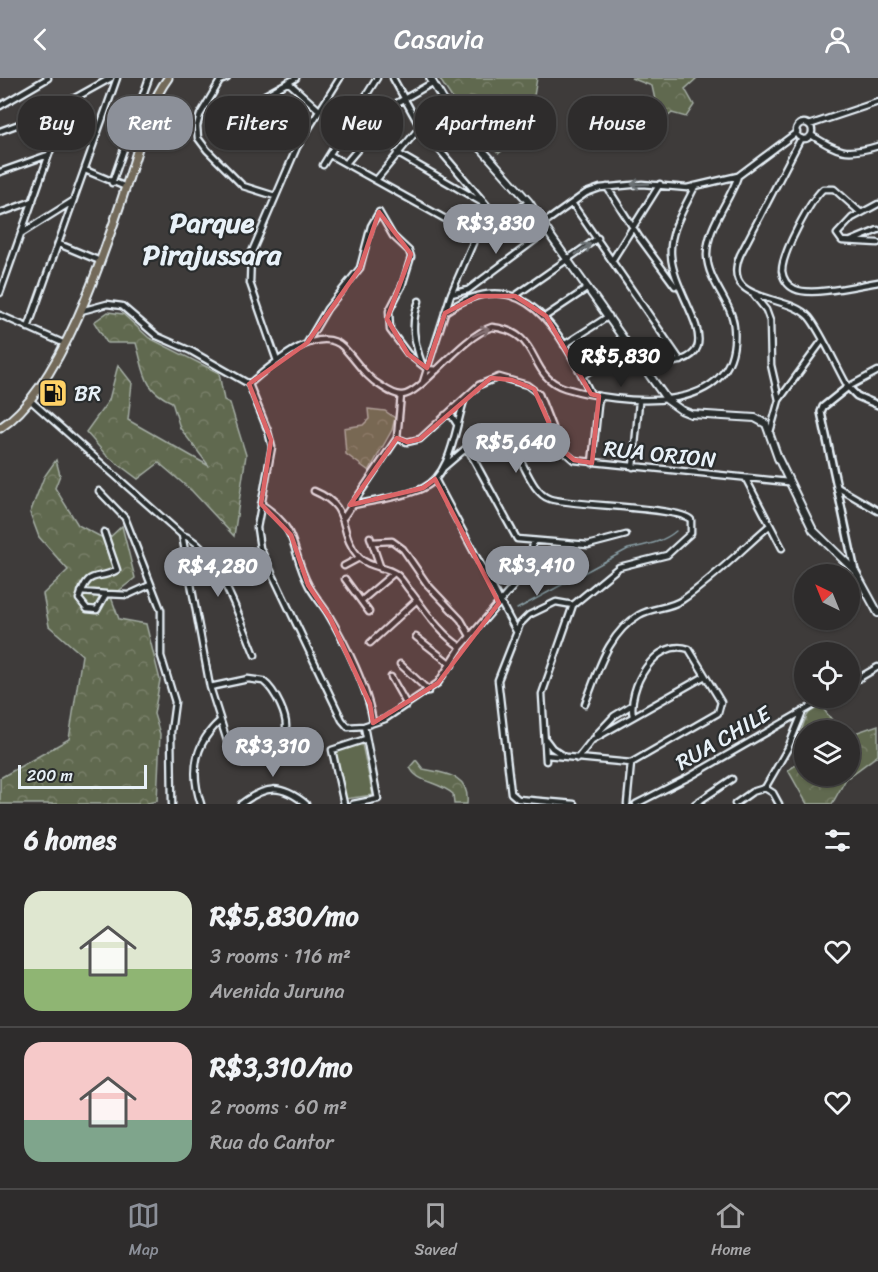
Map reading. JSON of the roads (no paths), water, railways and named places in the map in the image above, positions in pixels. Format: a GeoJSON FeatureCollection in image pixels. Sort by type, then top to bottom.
{"type":"FeatureCollection","features":[{"type":"Feature","properties":{"kind":"main road"},"geometry":{"type":"LineString","coordinates":[[0,428],[21,412],[47,376],[79,311],[100,261],[148,116],[168,78]]}},
{"type":"Feature","properties":{"kind":"main road"},"geometry":{"type":"LineString","coordinates":[[431,80],[472,141],[529,202],[567,260],[667,400],[691,414],[755,418],[766,424],[788,482],[813,530],[848,564]]}},
{"type":"Feature","properties":{"kind":"main road"},"geometry":{"type":"LineString","coordinates":[[860,580],[878,613]]}},
{"type":"Feature","properties":{"kind":"street"},"geometry":{"type":"LineString","coordinates":[[0,106],[48,78]]}},
{"type":"Feature","properties":{"kind":"street"},"geometry":{"type":"LineString","coordinates":[[81,96],[111,78]]}},
{"type":"Feature","properties":{"kind":"street"},"geometry":{"type":"LineString","coordinates":[[28,328],[117,78]]}},
{"type":"Feature","properties":{"kind":"street"},"geometry":{"type":"LineString","coordinates":[[112,183],[149,78]]}},
{"type":"Feature","properties":{"kind":"street"},"geometry":{"type":"LineString","coordinates":[[227,78],[220,81],[198,120],[198,138],[243,186],[275,196]]}},
{"type":"Feature","properties":{"kind":"street"},"geometry":{"type":"LineString","coordinates":[[266,96],[296,78]]}},
{"type":"Feature","properties":{"kind":"street"},"geometry":{"type":"LineString","coordinates":[[309,127],[340,78]]}},
{"type":"Feature","properties":{"kind":"street"},"geometry":{"type":"LineString","coordinates":[[366,96],[377,78]]}},
{"type":"Feature","properties":{"kind":"street"},"geometry":{"type":"LineString","coordinates":[[393,78],[415,118]]}},
{"type":"Feature","properties":{"kind":"street"},"geometry":{"type":"LineString","coordinates":[[404,99],[431,80]]}},
{"type":"Feature","properties":{"kind":"street"},"geometry":{"type":"LineString","coordinates":[[288,82],[319,110]]}},
{"type":"Feature","properties":{"kind":"street"},"geometry":{"type":"LineString","coordinates":[[544,224],[592,190],[660,184],[681,188],[738,176],[797,132],[802,124],[809,125],[878,102]]}},
{"type":"Feature","properties":{"kind":"street"},"geometry":{"type":"LineString","coordinates":[[0,132],[18,125]]}},
{"type":"Feature","properties":{"kind":"street"},"geometry":{"type":"LineString","coordinates":[[809,125],[811,135]]}},
{"type":"Feature","properties":{"kind":"street"},"geometry":{"type":"LineString","coordinates":[[797,132],[801,138]]}},
{"type":"Feature","properties":{"kind":"street"},"geometry":{"type":"LineString","coordinates":[[377,179],[415,133]]}},
{"type":"Feature","properties":{"kind":"street"},"geometry":{"type":"LineString","coordinates":[[778,400],[771,365],[772,328],[766,310],[738,279],[737,262],[801,138],[811,135],[838,151],[847,153],[878,146]]}},
{"type":"Feature","properties":{"kind":"street"},"geometry":{"type":"LineString","coordinates":[[0,293],[50,150]]}},
{"type":"Feature","properties":{"kind":"street"},"geometry":{"type":"LineString","coordinates":[[277,361],[250,283],[248,268],[254,242],[297,150]]}},
{"type":"Feature","properties":{"kind":"street"},"geometry":{"type":"LineString","coordinates":[[323,165],[333,150]]}},
{"type":"Feature","properties":{"kind":"street"},"geometry":{"type":"LineString","coordinates":[[347,162],[357,150]]}},
{"type":"Feature","properties":{"kind":"street"},"geometry":{"type":"LineString","coordinates":[[439,150],[501,222]]}},
{"type":"Feature","properties":{"kind":"street"},"geometry":{"type":"LineString","coordinates":[[397,153],[488,206]]}},
{"type":"Feature","properties":{"kind":"street"},"geometry":{"type":"LineString","coordinates":[[330,154],[476,236]]}},
{"type":"Feature","properties":{"kind":"street"},"geometry":{"type":"LineString","coordinates":[[0,172],[49,155]]}},
{"type":"Feature","properties":{"kind":"street"},"geometry":{"type":"LineString","coordinates":[[85,170],[126,187]]}},
{"type":"Feature","properties":{"kind":"street"},"geometry":{"type":"LineString","coordinates":[[249,384],[277,361],[307,343],[325,339],[335,341],[376,383],[401,395],[413,391],[471,337],[492,327],[504,329],[523,339],[549,380],[562,387],[639,402],[667,400],[689,395],[710,384],[726,366],[731,353],[734,338],[733,318],[711,272],[707,255],[710,235],[738,176]]}},
{"type":"Feature","properties":{"kind":"street"},"geometry":{"type":"LineString","coordinates":[[459,190],[466,182]]}},
{"type":"Feature","properties":{"kind":"street"},"geometry":{"type":"LineString","coordinates":[[613,259],[660,184]]}},
{"type":"Feature","properties":{"kind":"street"},"geometry":{"type":"LineString","coordinates":[[678,290],[671,243],[678,219],[695,186]]}},
{"type":"Feature","properties":{"kind":"street"},"geometry":{"type":"LineString","coordinates":[[607,187],[678,290],[699,332],[696,347],[681,362],[671,365],[642,364]]}},
{"type":"Feature","properties":{"kind":"street"},"geometry":{"type":"LineString","coordinates":[[861,213],[834,189],[823,189],[790,244],[782,273],[785,281],[796,290],[809,291],[878,282]]}},
{"type":"Feature","properties":{"kind":"street"},"geometry":{"type":"LineString","coordinates":[[0,213],[33,201]]}},
{"type":"Feature","properties":{"kind":"street"},"geometry":{"type":"LineString","coordinates":[[22,233],[73,201]]}},
{"type":"Feature","properties":{"kind":"street"},"geometry":{"type":"LineString","coordinates":[[423,382],[451,294],[476,236],[529,202]]}},
{"type":"Feature","properties":{"kind":"street"},"geometry":{"type":"LineString","coordinates":[[572,203],[613,259],[681,362]]}},
{"type":"Feature","properties":{"kind":"street"},"geometry":{"type":"LineString","coordinates":[[878,204],[861,213],[839,230],[838,238],[848,242],[878,243]]}},
{"type":"Feature","properties":{"kind":"street"},"geometry":{"type":"LineString","coordinates":[[307,343],[327,309],[360,268],[371,226],[379,212],[393,236],[409,250],[411,257],[402,286],[389,311],[388,324],[403,349],[427,369],[436,370]]}},
{"type":"Feature","properties":{"kind":"street"},"geometry":{"type":"LineString","coordinates":[[848,242],[878,230]]}},
{"type":"Feature","properties":{"kind":"street"},"geometry":{"type":"LineString","coordinates":[[451,294],[468,290],[548,231]]}},
{"type":"Feature","properties":{"kind":"street"},"geometry":{"type":"LineString","coordinates":[[514,296],[598,238]]}},
{"type":"Feature","properties":{"kind":"street"},"geometry":{"type":"LineString","coordinates":[[58,244],[100,261]]}},
{"type":"Feature","properties":{"kind":"street"},"geometry":{"type":"LineString","coordinates":[[546,316],[588,288]]}},
{"type":"Feature","properties":{"kind":"street"},"geometry":{"type":"LineString","coordinates":[[468,290],[473,297]]}},
{"type":"Feature","properties":{"kind":"street"},"geometry":{"type":"LineString","coordinates":[[445,312],[473,297],[494,294],[514,296],[546,316],[591,394]]}},
{"type":"Feature","properties":{"kind":"street"},"geometry":{"type":"LineString","coordinates":[[754,295],[792,306],[806,315],[848,387],[857,396],[878,405]]}},
{"type":"Feature","properties":{"kind":"street"},"geometry":{"type":"LineString","coordinates":[[766,310],[767,298]]}},
{"type":"Feature","properties":{"kind":"street"},"geometry":{"type":"LineString","coordinates":[[418,301],[413,338],[422,364]]}},
{"type":"Feature","properties":{"kind":"street"},"geometry":{"type":"LineString","coordinates":[[79,311],[107,304],[122,306],[154,334],[249,384],[271,440],[257,528],[260,549],[342,720],[348,727],[373,723],[429,691],[452,665],[461,646],[531,566],[533,542]]}},
{"type":"Feature","properties":{"kind":"street"},"geometry":{"type":"LineString","coordinates":[[0,315],[63,343]]}},
{"type":"Feature","properties":{"kind":"street"},"geometry":{"type":"LineString","coordinates":[[564,345],[609,316]]}},
{"type":"Feature","properties":{"kind":"street"},"geometry":{"type":"LineString","coordinates":[[770,432],[778,400],[822,341]]}},
{"type":"Feature","properties":{"kind":"street"},"geometry":{"type":"LineString","coordinates":[[582,376],[629,345]]}},
{"type":"Feature","properties":{"kind":"street"},"geometry":{"type":"LineString","coordinates":[[853,564],[820,412],[848,387],[878,371]]}},
{"type":"Feature","properties":{"kind":"street","name":"RUA ORION"},"geometry":{"type":"LineString","coordinates":[[397,438],[414,442],[479,385],[491,378],[499,377],[527,385],[539,394],[565,454],[574,460],[788,482]]}},
{"type":"Feature","properties":{"kind":"street"},"geometry":{"type":"LineString","coordinates":[[344,517],[397,438],[401,395]]}},
{"type":"Feature","properties":{"kind":"street"},"geometry":{"type":"LineString","coordinates":[[592,463],[599,396]]}},
{"type":"Feature","properties":{"kind":"street"},"geometry":{"type":"LineString","coordinates":[[443,468],[465,398]]}},
{"type":"Feature","properties":{"kind":"street"},"geometry":{"type":"LineString","coordinates":[[30,400],[182,535],[195,541],[214,566],[255,656]]}},
{"type":"Feature","properties":{"kind":"street"},"geometry":{"type":"LineString","coordinates":[[633,467],[639,402]]}},
{"type":"Feature","properties":{"kind":"street"},"geometry":{"type":"LineString","coordinates":[[445,415],[452,416],[457,424]]}},
{"type":"Feature","properties":{"kind":"street"},"geometry":{"type":"LineString","coordinates":[[350,506],[423,488],[485,432],[497,430],[509,440],[537,488],[546,497],[561,501],[679,513],[691,520],[691,534],[675,549],[659,558],[619,567],[573,605],[542,694],[546,758],[566,757],[631,763],[718,713],[721,702],[689,649],[665,649],[646,669],[632,705],[633,716]]}},
{"type":"Feature","properties":{"kind":"street"},"geometry":{"type":"LineString","coordinates":[[468,449],[514,536],[533,542],[599,544],[626,535]]}},
{"type":"Feature","properties":{"kind":"street"},"geometry":{"type":"LineString","coordinates":[[435,479],[499,603],[516,631]]}},
{"type":"Feature","properties":{"kind":"street"},"geometry":{"type":"LineString","coordinates":[[746,479],[782,548]]}},
{"type":"Feature","properties":{"kind":"street"},"geometry":{"type":"LineString","coordinates":[[837,488],[878,511]]}},
{"type":"Feature","properties":{"kind":"street"},"geometry":{"type":"LineString","coordinates":[[99,491],[125,518],[161,610],[161,656],[175,702],[171,732],[172,804]]}},
{"type":"Feature","properties":{"kind":"street"},"geometry":{"type":"LineString","coordinates":[[314,491],[330,499],[344,517],[348,540],[360,558],[394,573],[446,634],[461,646]]}},
{"type":"Feature","properties":{"kind":"street"},"geometry":{"type":"LineString","coordinates":[[261,504],[281,519],[291,535],[308,585],[330,618],[370,704],[373,723]]}},
{"type":"Feature","properties":{"kind":"street"},"geometry":{"type":"LineString","coordinates":[[585,704],[602,660],[613,641],[628,624],[639,615],[679,602],[770,526]]}},
{"type":"Feature","properties":{"kind":"street"},"geometry":{"type":"LineString","coordinates":[[104,532],[117,570],[93,574],[79,599],[87,609],[97,610],[106,594]]}},
{"type":"Feature","properties":{"kind":"street"},"geometry":{"type":"LineString","coordinates":[[182,535],[210,687],[229,747],[236,754],[280,737],[287,729],[274,693],[263,681],[248,679],[210,687]]}},
{"type":"Feature","properties":{"kind":"street"},"geometry":{"type":"LineString","coordinates":[[381,569],[371,540],[392,541],[403,549],[428,584],[461,620],[470,636]]}},
{"type":"Feature","properties":{"kind":"street"},"geometry":{"type":"LineString","coordinates":[[344,566],[360,558]]}},
{"type":"Feature","properties":{"kind":"street"},"geometry":{"type":"LineString","coordinates":[[361,601],[394,573]]}},
{"type":"Feature","properties":{"kind":"street"},"geometry":{"type":"LineString","coordinates":[[345,579],[369,612]]}},
{"type":"Feature","properties":{"kind":"street"},"geometry":{"type":"LineString","coordinates":[[81,592],[128,595],[150,585]]}},
{"type":"Feature","properties":{"kind":"street"},"geometry":{"type":"LineString","coordinates":[[370,643],[417,600]]}},
{"type":"Feature","properties":{"kind":"street"},"geometry":{"type":"LineString","coordinates":[[573,605],[556,602],[545,606],[520,624],[497,688],[509,789],[513,796],[518,799],[574,804]]}},
{"type":"Feature","properties":{"kind":"street"},"geometry":{"type":"LineString","coordinates":[[508,617],[520,624]]}},
{"type":"Feature","properties":{"kind":"street"},"geometry":{"type":"LineString","coordinates":[[416,637],[452,665]]}},
{"type":"Feature","properties":{"kind":"street"},"geometry":{"type":"LineString","coordinates":[[400,664],[429,691]]}},
{"type":"Feature","properties":{"kind":"street"},"geometry":{"type":"LineString","coordinates":[[860,678],[878,667]]}},
{"type":"Feature","properties":{"kind":"street"},"geometry":{"type":"LineString","coordinates":[[592,740],[705,676]]}},
{"type":"Feature","properties":{"kind":"street"},"geometry":{"type":"LineString","coordinates":[[391,677],[407,705]]}},
{"type":"Feature","properties":{"kind":"street"},"geometry":{"type":"LineString","coordinates":[[577,759],[614,716],[632,705]]}},
{"type":"Feature","properties":{"kind":"street","name":"RUA CHILE"},"geometry":{"type":"LineString","coordinates":[[636,804],[689,777],[808,708]]}},
{"type":"Feature","properties":{"kind":"street"},"geometry":{"type":"LineString","coordinates":[[735,804],[752,792],[765,788],[788,748],[803,711]]}},
{"type":"Feature","properties":{"kind":"street"},"geometry":{"type":"LineString","coordinates":[[201,804],[195,777],[198,750],[204,737],[220,721]]}},
{"type":"Feature","properties":{"kind":"street"},"geometry":{"type":"LineString","coordinates":[[356,804],[378,799],[364,726]]}},
{"type":"Feature","properties":{"kind":"street"},"geometry":{"type":"LineString","coordinates":[[344,804],[332,750],[366,740]]}},
{"type":"Feature","properties":{"kind":"street"},"geometry":{"type":"LineString","coordinates":[[546,740],[552,748],[566,757]]}},
{"type":"Feature","properties":{"kind":"street"},"geometry":{"type":"LineString","coordinates":[[627,804],[631,763]]}},
{"type":"Feature","properties":{"kind":"street"},"geometry":{"type":"LineString","coordinates":[[695,804],[732,779]]}},
{"type":"Feature","properties":{"kind":"street"},"geometry":{"type":"LineString","coordinates":[[765,788],[773,793],[779,804]]}},
{"type":"Feature","properties":{"kind":"street"},"geometry":{"type":"LineString","coordinates":[[241,804],[257,792],[270,789],[285,791],[306,804]]}},
{"type":"Feature","properties":{"kind":"waterway"},"geometry":{"type":"LineString","coordinates":[[517,609],[628,549],[659,541],[676,531]]}},
{"type":"Feature","properties":{"kind":"place","name":"BR"},"geometry":{"type":"Point","coordinates":[53,393]}},
{"type":"Feature","properties":{"kind":"district","name":"Parque Pirajussara"},"geometry":{"type":"Point","coordinates":[212,238]}}]}
